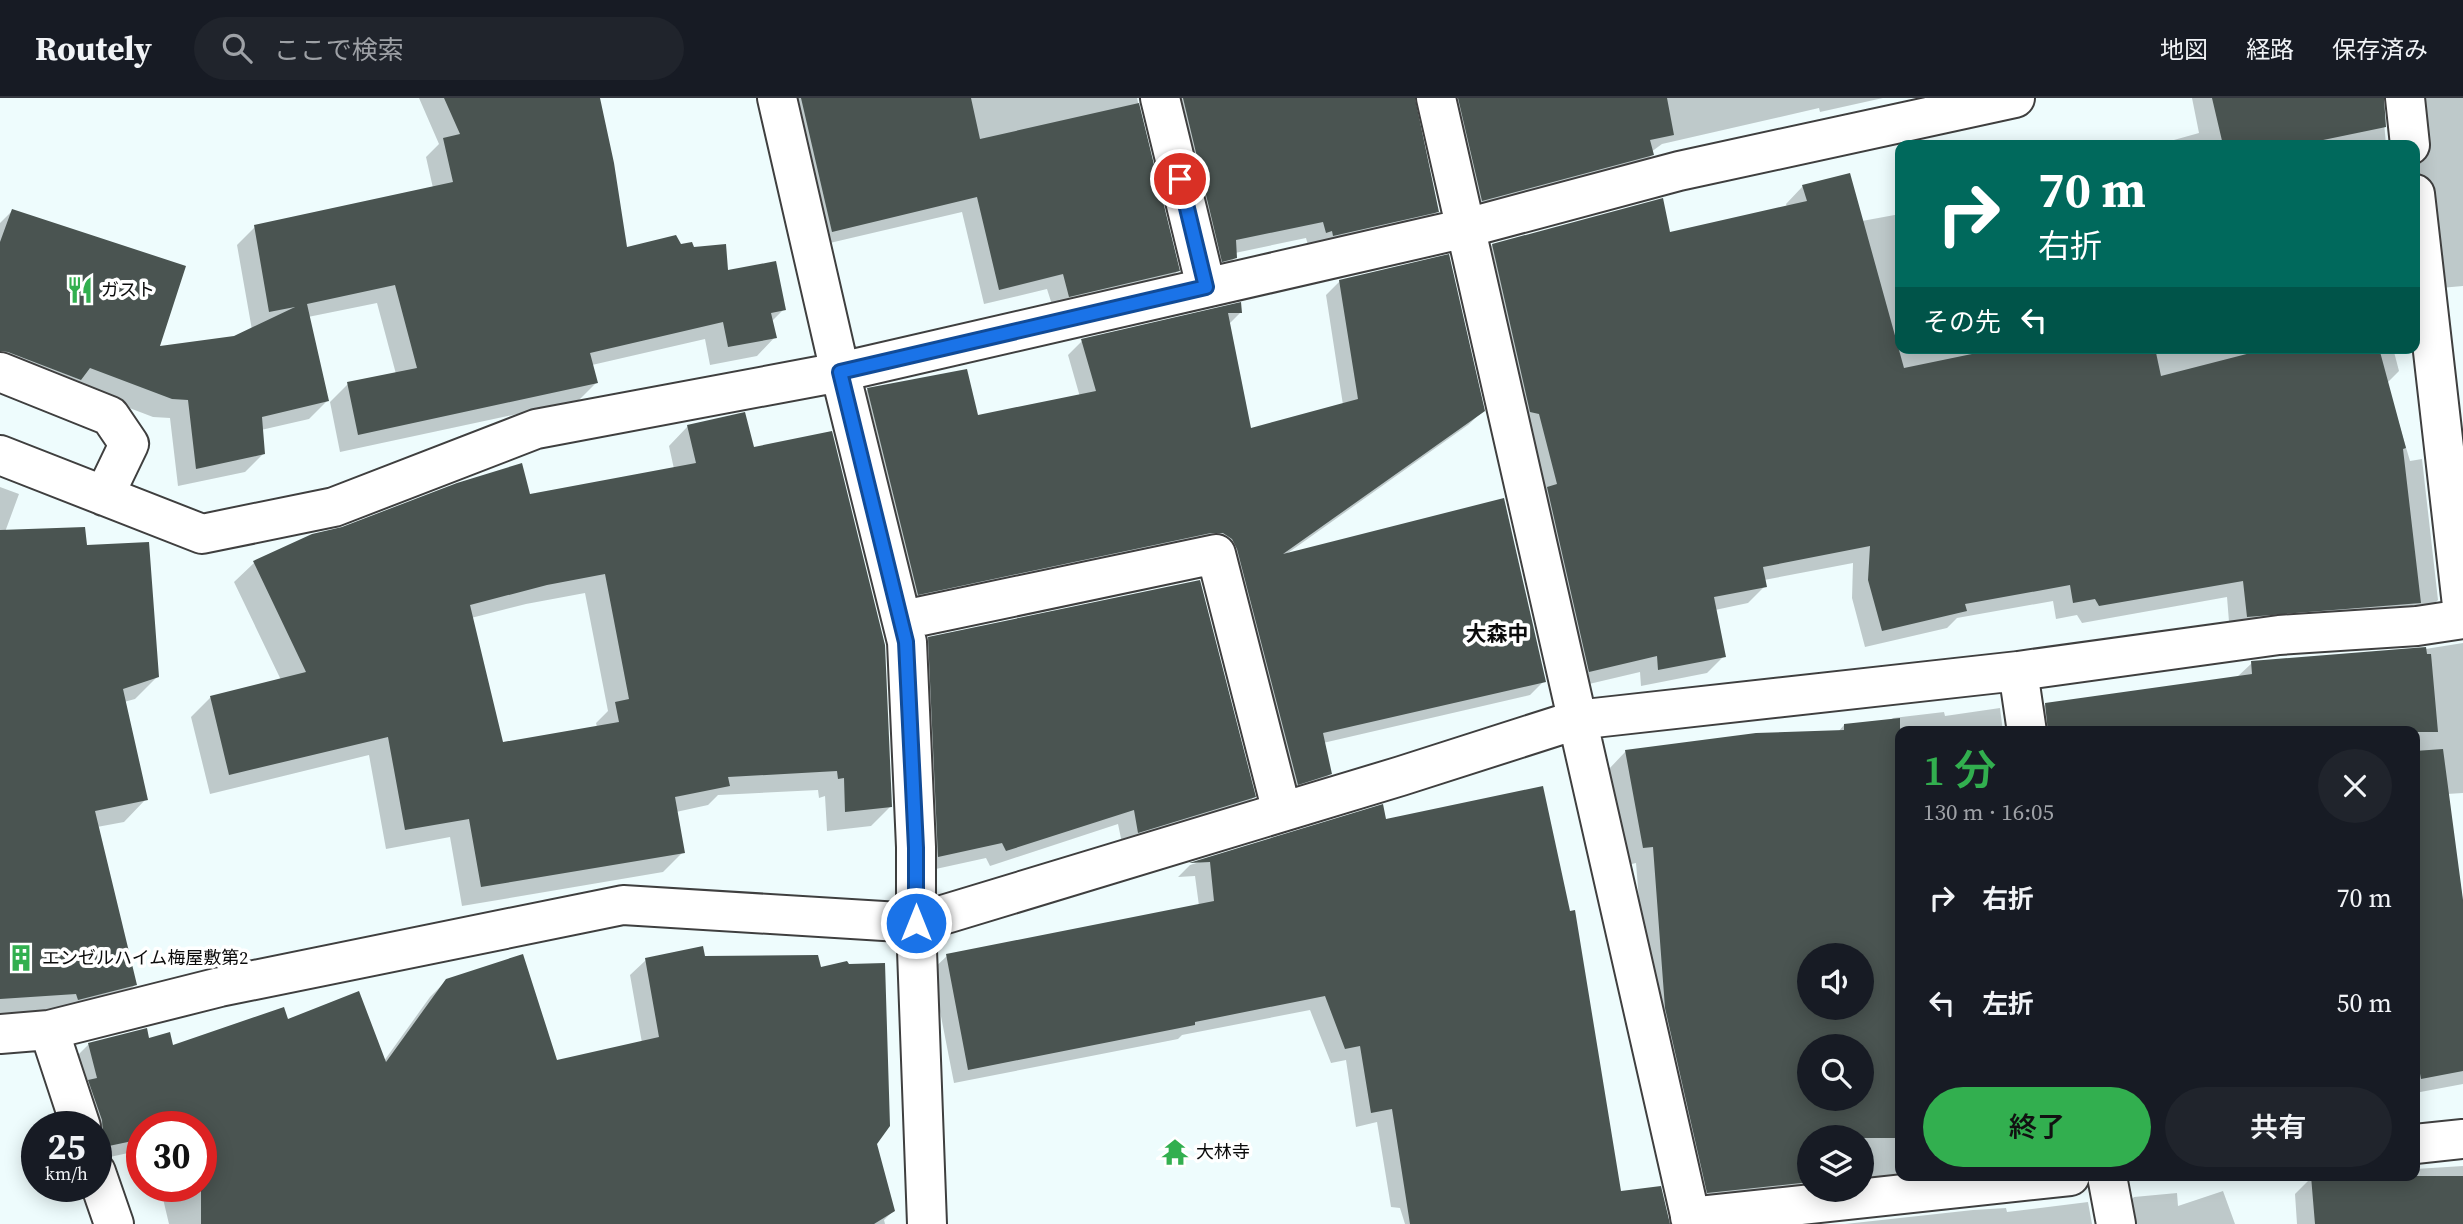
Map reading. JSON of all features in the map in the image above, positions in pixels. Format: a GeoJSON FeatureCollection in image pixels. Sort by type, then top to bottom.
{"type":"FeatureCollection","features":[{"type":"Feature","properties":{"kind":"street"},"geometry":{"type":"LineString","coordinates":[[777,98],[840,372],[903,620],[906,642],[915,820],[927,1224]]}},
{"type":"Feature","properties":{"kind":"street"},"geometry":{"type":"LineString","coordinates":[[1160,98],[1206,287]]}},
{"type":"Feature","properties":{"kind":"street"},"geometry":{"type":"LineString","coordinates":[[1436,98],[1691,1220],[2027,1181]]}},
{"type":"Feature","properties":{"kind":"street"},"geometry":{"type":"LineString","coordinates":[[0,455],[202,534],[334,507],[536,429],[840,372],[1466,228],[1679,172],[2015,98]]}},
{"type":"Feature","properties":{"kind":"street"},"geometry":{"type":"LineString","coordinates":[[2405,98],[2409,140]]}},
{"type":"Feature","properties":{"kind":"street"},"geometry":{"type":"LineString","coordinates":[[2420,238],[2463,614]]}},
{"type":"Feature","properties":{"kind":"street"},"geometry":{"type":"LineString","coordinates":[[0,372],[110,416],[129,443],[104,496]]}},
{"type":"Feature","properties":{"kind":"street"},"geometry":{"type":"LineString","coordinates":[[903,620],[1216,554],[1282,812]]}},
{"type":"Feature","properties":{"kind":"street"},"geometry":{"type":"LineString","coordinates":[[0,1034],[49,1030],[233,984],[623,905],[916,923],[1576,720],[2018,671],[2278,635],[2417,626],[2463,619]]}},
{"type":"Feature","properties":{"kind":"street"},"geometry":{"type":"LineString","coordinates":[[2018,671],[2026,726]]}},
{"type":"Feature","properties":{"kind":"street"},"geometry":{"type":"LineString","coordinates":[[49,1030],[76,1111]]}},
{"type":"Feature","properties":{"kind":"street"},"geometry":{"type":"LineString","coordinates":[[2420,1143],[2463,1139]]}},
{"type":"Feature","properties":{"kind":"street"},"geometry":{"type":"LineString","coordinates":[[2108,1181],[2116,1224]]}},
{"type":"Feature","properties":{"kind":"street"},"geometry":{"type":"LineString","coordinates":[[106,1202],[114,1224]]}},
{"type":"Feature","properties":{"kind":"building"},"geometry":{"type":"Polygon","coordinates":[[[444,98],[600,98],[614,163],[627,247],[676,235],[681,244],[692,242],[694,247],[726,244],[728,270],[776,261],[786,310],[771,313],[777,338],[728,347],[723,322],[590,353],[598,383],[358,435],[347,382],[417,368],[395,285],[307,304],[329,401],[262,417],[265,454],[196,469],[188,400],[172,399],[90,368],[81,380],[0,351],[0,242],[12,209],[186,266],[160,346],[234,336],[295,307],[269,312],[254,225],[453,182],[443,138],[460,134],[444,98]]]}},
{"type":"Feature","properties":{"kind":"building"},"geometry":{"type":"Polygon","coordinates":[[[801,98],[971,98],[980,139],[1139,103],[1180,271],[1069,297],[1063,274],[999,290],[977,197],[832,232],[801,98]]]}},
{"type":"Feature","properties":{"kind":"building"},"geometry":{"type":"Polygon","coordinates":[[[1183,98],[1415,98],[1439,212],[1333,236],[1332,231],[1326,233],[1323,222],[1236,240],[1237,258],[1222,262],[1183,98]]]}},
{"type":"Feature","properties":{"kind":"building"},"geometry":{"type":"Polygon","coordinates":[[[1458,98],[1667,98],[1674,135],[1650,140],[1654,155],[1482,201],[1458,98]]]}},
{"type":"Feature","properties":{"kind":"building"},"geometry":{"type":"Polygon","coordinates":[[[2212,98],[2384,98],[2386,127],[2323,140],[2222,140],[2212,98]]]}},
{"type":"Feature","properties":{"kind":"building"},"geometry":{"type":"Polygon","coordinates":[[[1850,173],[1895,336],[1895,354],[1900,354],[1904,368],[1972,354],[2156,354],[2161,376],[2247,354],[2381,354],[2406,448],[2403,449],[2421,603],[2247,617],[2243,581],[2099,606],[2095,599],[2073,603],[2070,585],[1965,604],[1967,611],[1882,631],[1868,580],[1870,546],[1763,567],[1767,587],[1714,597],[1726,657],[1658,670],[1657,656],[1589,672],[1547,487],[1557,484],[1539,414],[1530,412],[1492,244],[1663,198],[1670,232],[1807,201],[1802,185],[1850,173]]]}},
{"type":"Feature","properties":{"kind":"building"},"geometry":{"type":"Polygon","coordinates":[[[1449,254],[1485,411],[1283,554],[1504,498],[1546,682],[1323,733],[1332,774],[1298,785],[1237,549],[1232,539],[1223,533],[1211,533],[918,595],[867,388],[967,369],[978,415],[1096,391],[1081,339],[1241,302],[1242,313],[1228,313],[1251,428],[1358,399],[1339,280],[1449,254]]]}},
{"type":"Feature","properties":{"kind":"building"},"geometry":{"type":"Polygon","coordinates":[[[745,412],[754,447],[832,431],[885,645],[892,807],[845,812],[844,778],[838,779],[837,771],[728,777],[730,786],[675,797],[685,853],[481,887],[469,819],[405,830],[388,737],[229,775],[210,696],[306,672],[253,561],[312,534],[342,527],[457,483],[522,463],[530,494],[696,463],[687,425],[745,412]],[[605,574],[547,585],[470,605],[503,742],[619,722],[615,702],[629,699],[605,574]]]}},
{"type":"Feature","properties":{"kind":"building"},"geometry":{"type":"Polygon","coordinates":[[[85,527],[87,545],[149,542],[159,677],[123,689],[148,800],[95,811],[137,985],[78,1000],[76,994],[0,999],[0,530],[85,527]]]}},
{"type":"Feature","properties":{"kind":"building"},"geometry":{"type":"Polygon","coordinates":[[[1200,580],[1256,797],[1138,833],[1134,810],[1006,851],[1002,843],[938,857],[928,637],[1200,580]]]}},
{"type":"Feature","properties":{"kind":"building"},"geometry":{"type":"Polygon","coordinates":[[[2426,647],[2427,654],[2431,654],[2438,732],[2420,732],[2420,726],[2047,726],[2045,703],[2252,674],[2251,661],[2426,647]]]}},
{"type":"Feature","properties":{"kind":"building"},"geometry":{"type":"Polygon","coordinates":[[[1900,718],[1900,726],[1895,726],[1895,1138],[1874,1138],[1874,1125],[1797,1125],[1797,1183],[1707,1193],[1665,1008],[1653,847],[1643,848],[1625,750],[1756,733],[1844,730],[1844,724],[1900,718]]]}},
{"type":"Feature","properties":{"kind":"building"},"geometry":{"type":"Polygon","coordinates":[[[2443,749],[2463,900],[2463,1071],[2421,1079],[2420,1074],[2420,751],[2443,749]]]}},
{"type":"Feature","properties":{"kind":"building"},"geometry":{"type":"Polygon","coordinates":[[[1543,786],[1570,911],[1575,910],[1621,1191],[1661,1186],[1670,1224],[1410,1224],[1392,1109],[1371,1113],[1360,1046],[1345,1049],[1325,996],[968,1070],[946,954],[1214,901],[1210,862],[1189,863],[1383,804],[1386,819],[1543,786]]]}},
{"type":"Feature","properties":{"kind":"building"},"geometry":{"type":"Polygon","coordinates":[[[703,946],[705,956],[818,955],[821,967],[847,961],[849,964],[885,963],[890,1126],[877,1144],[895,1211],[874,1224],[201,1224],[201,1202],[217,1202],[217,1111],[126,1111],[126,1142],[112,1145],[112,1111],[99,1111],[88,1080],[97,1078],[88,1043],[147,1028],[149,1038],[170,1032],[173,1045],[284,1007],[288,1019],[359,991],[386,1062],[446,979],[523,954],[557,1060],[659,1037],[645,958],[703,946]]]}},
{"type":"Feature","properties":{"kind":"building"},"geometry":{"type":"Polygon","coordinates":[[[2420,1176],[2463,1176],[2463,1224],[2315,1224],[2311,1181],[2420,1181],[2420,1176]]]}},
{"type":"Feature","properties":{"kind":"place","name":"ガスト"},"geometry":{"type":"Point","coordinates":[80,290]}},
{"type":"Feature","properties":{"kind":"place","name":"エンゼルハイム梅屋敷第2"},"geometry":{"type":"Point","coordinates":[21,958]}},
{"type":"Feature","properties":{"kind":"place","name":"大林寺"},"geometry":{"type":"Point","coordinates":[1175,1152]}},
{"type":"Feature","properties":{"kind":"district","name":"大森中"},"geometry":{"type":"Point","coordinates":[1497,634]}},
{"type":"Feature","properties":{"kind":"route"},"geometry":{"type":"LineString","coordinates":[[916,923],[916,848],[903,620],[840,372],[1206,287],[1180,179]]}}]}
